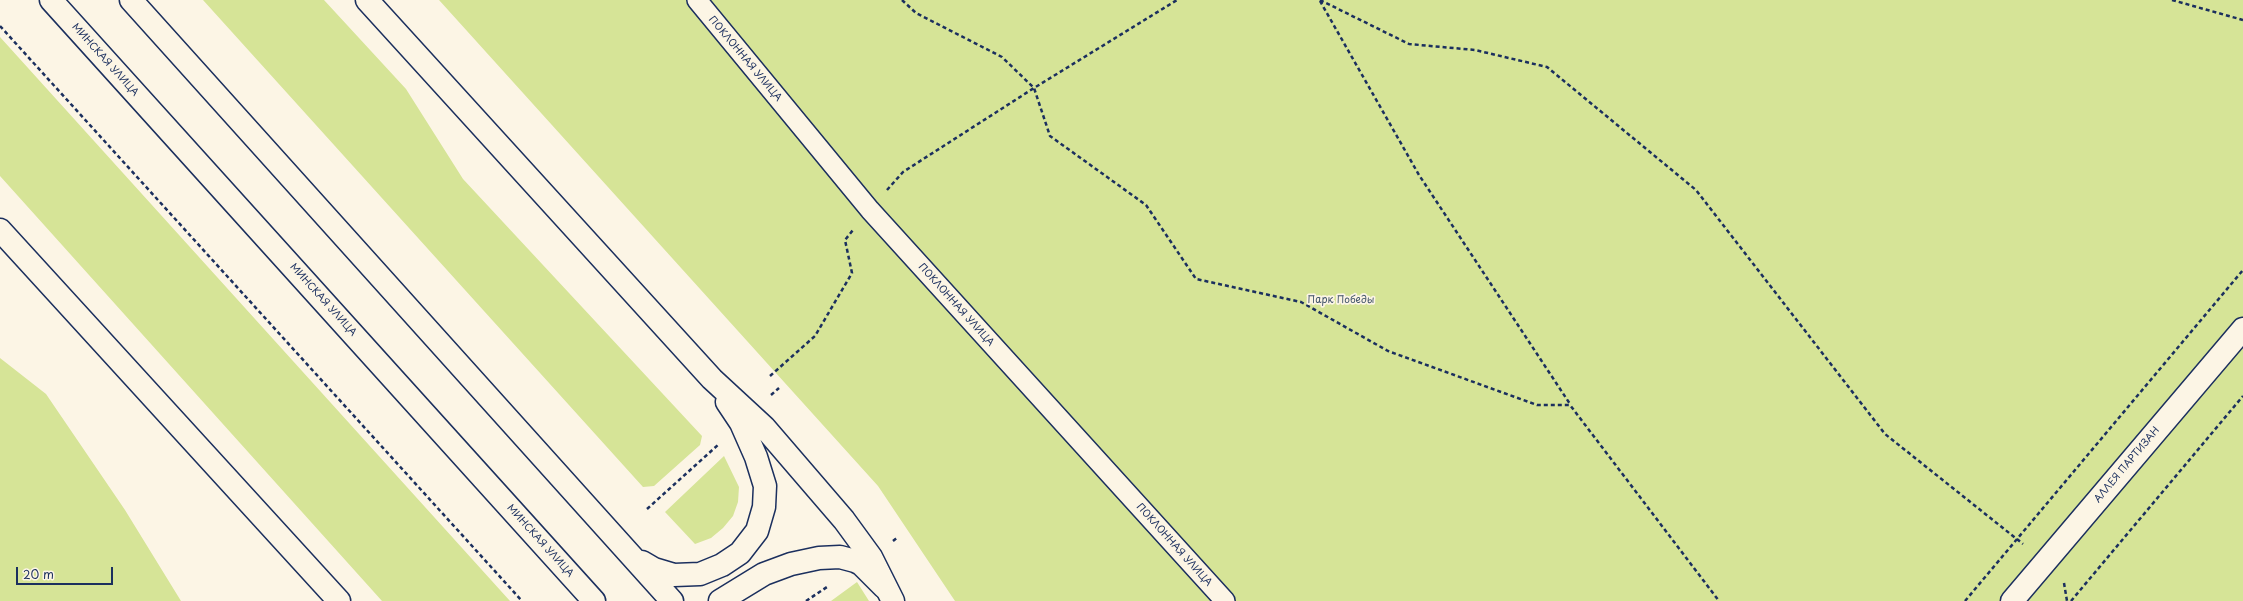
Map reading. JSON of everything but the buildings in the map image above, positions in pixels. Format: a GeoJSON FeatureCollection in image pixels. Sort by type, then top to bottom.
{"type":"FeatureCollection","features":[{"type":"Feature","properties":{"kind":"main road","name":"МИНСКАЯ УЛИЦА"},"geometry":{"type":"LineString","coordinates":[[51,0],[594,601]]}},
{"type":"Feature","properties":{"kind":"main road"},"geometry":{"type":"LineString","coordinates":[[131,0],[672,601]]}},
{"type":"Feature","properties":{"kind":"main road"},"geometry":{"type":"LineString","coordinates":[[367,0],[712,379],[764,427],[844,520],[871,557],[889,595]]}},
{"type":"Feature","properties":{"kind":"main road"},"geometry":{"type":"LineString","coordinates":[[0,230],[339,601]]}},
{"type":"Feature","properties":{"kind":"main road","name":"АЛЛЕЯ ПАРТИЗАН"},"geometry":{"type":"LineString","coordinates":[[2012,601],[2243,329]]}},
{"type":"Feature","properties":{"kind":"main road"},"geometry":{"type":"LineString","coordinates":[[630,554],[654,569],[674,575],[700,574],[722,565],[740,553],[757,531],[764,507],[765,486],[756,456],[741,423],[712,379]]}},
{"type":"Feature","properties":{"kind":"main road"},"geometry":{"type":"LineString","coordinates":[[720,601],[764,574],[791,564],[819,558],[840,557],[861,564],[889,595]]}},
{"type":"Feature","properties":{"kind":"main road"},"geometry":{"type":"LineString","coordinates":[[567,571],[574,601]]}},
{"type":"Feature","properties":{"kind":"lane","name":"ПОКЛОННАЯ УЛИЦА"},"geometry":{"type":"LineString","coordinates":[[697,0],[870,210],[1225,601]]}},
{"type":"Feature","properties":{"kind":"path"},"geometry":{"type":"LineString","coordinates":[[902,0],[916,13],[1002,57],[1034,88],[1050,136],[1146,205],[1196,279],[1301,302],[1388,351],[1537,405],[1570,405]]}},
{"type":"Feature","properties":{"kind":"path"},"geometry":{"type":"LineString","coordinates":[[903,172],[1034,88],[1177,0]]}},
{"type":"Feature","properties":{"kind":"path"},"geometry":{"type":"LineString","coordinates":[[1320,0],[1419,175],[1570,405],[1720,601]]}},
{"type":"Feature","properties":{"kind":"path"},"geometry":{"type":"LineString","coordinates":[[1320,0],[1409,44],[1475,50],[1547,67],[1696,190],[1884,434],[2045,561]]}},
{"type":"Feature","properties":{"kind":"path"},"geometry":{"type":"LineString","coordinates":[[2172,0],[2243,20]]}},
{"type":"Feature","properties":{"kind":"path"},"geometry":{"type":"LineString","coordinates":[[0,26],[522,601]]}},
{"type":"Feature","properties":{"kind":"path"},"geometry":{"type":"LineString","coordinates":[[770,376],[815,336],[852,273],[845,240]]}},
{"type":"Feature","properties":{"kind":"path"},"geometry":{"type":"LineString","coordinates":[[1965,601],[2243,270]]}},
{"type":"Feature","properties":{"kind":"path"},"geometry":{"type":"LineString","coordinates":[[2071,601],[2243,396]]}},
{"type":"Feature","properties":{"kind":"path"},"geometry":{"type":"LineString","coordinates":[[647,509],[720,443]]}},
{"type":"Feature","properties":{"kind":"green space"},"geometry":{"type":"Polygon","coordinates":[[[203,0],[324,0],[406,89],[463,179],[702,436],[700,445],[654,486],[643,487],[203,0]]]}},
{"type":"Feature","properties":{"kind":"green space","name":"Парк Победы"},"geometry":{"type":"Polygon","coordinates":[[[439,0],[2243,0],[2243,601],[955,601],[878,486],[439,0]]]}},
{"type":"Feature","properties":{"kind":"green space"},"geometry":{"type":"Polygon","coordinates":[[[0,37],[510,601],[382,601],[0,176],[0,37]]]}},
{"type":"Feature","properties":{"kind":"green space"},"geometry":{"type":"Polygon","coordinates":[[[0,358],[46,394],[125,510],[181,601],[0,601],[0,358]]]}},
{"type":"Feature","properties":{"kind":"green space"},"geometry":{"type":"Polygon","coordinates":[[[724,456],[739,487],[738,502],[733,516],[723,528],[711,538],[695,544],[665,512],[724,456]]]}},
{"type":"Feature","properties":{"kind":"green space"},"geometry":{"type":"Polygon","coordinates":[[[857,582],[869,601],[831,601],[857,582]]]}}]}
